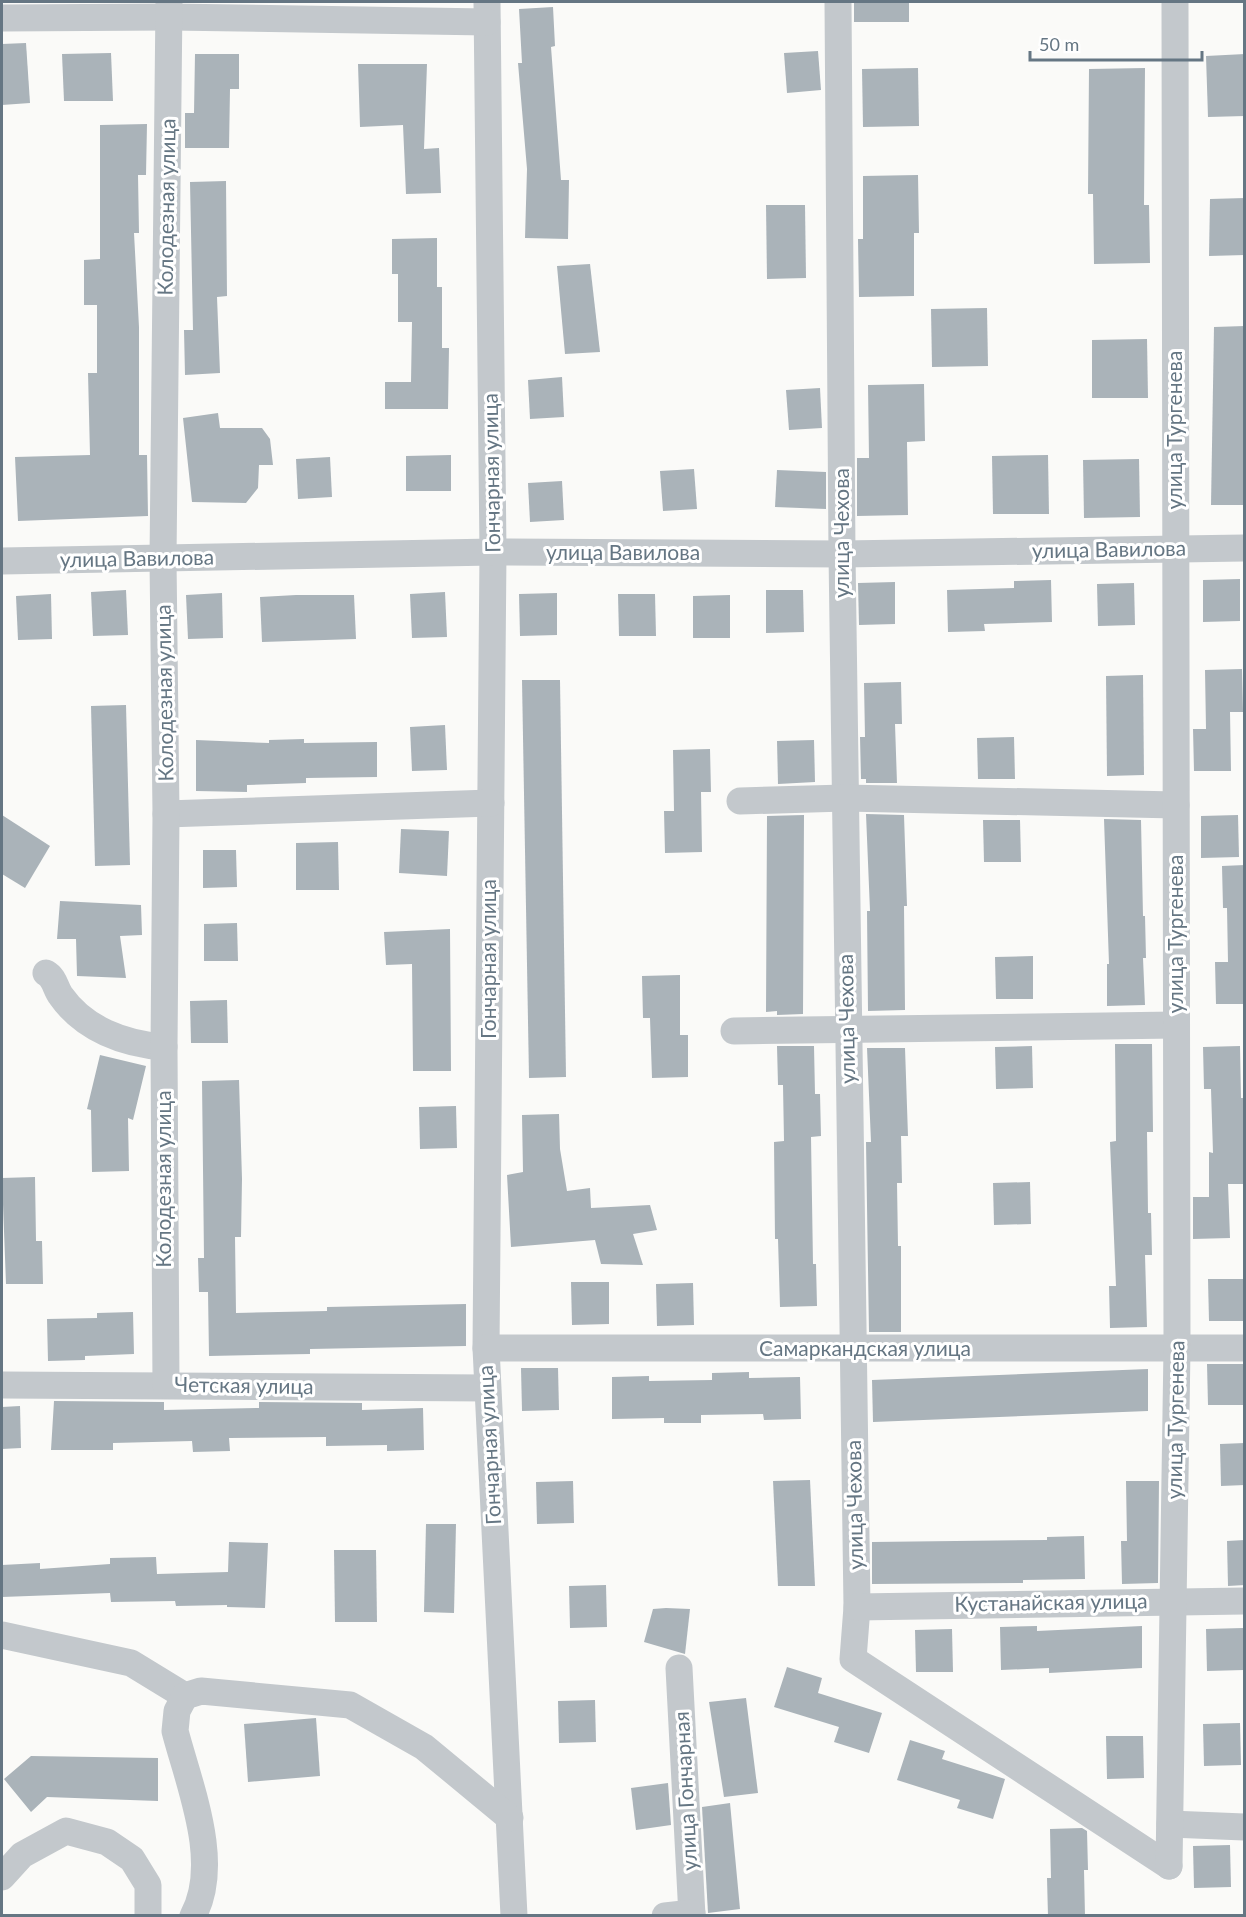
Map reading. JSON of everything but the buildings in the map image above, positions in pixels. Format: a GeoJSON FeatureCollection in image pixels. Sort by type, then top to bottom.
{"type":"FeatureCollection","features":[{"type":"Feature","properties":{"kind":"street","name":"улица Чехова"},"geometry":{"type":"LineString","coordinates":[[838,2],[842,554],[856,1607],[853,1659],[1169,1866]]}},
{"type":"Feature","properties":{"kind":"street","name":"улица Тургенева"},"geometry":{"type":"LineString","coordinates":[[1169,1866],[1177,1348],[1175,2]]}},
{"type":"Feature","properties":{"kind":"street"},"geometry":{"type":"LineString","coordinates":[[2,18],[170,9],[487,12]]}},
{"type":"Feature","properties":{"kind":"street","name":"Колодезная улица"},"geometry":{"type":"LineString","coordinates":[[166,1385],[164,1047],[166,814],[163,559],[170,9]]}},
{"type":"Feature","properties":{"kind":"street","name":"Гончарная улица"},"geometry":{"type":"LineString","coordinates":[[487,12],[493,552],[486,1348],[514,1916]]}},
{"type":"Feature","properties":{"kind":"street","name":"улица Вавилова"},"geometry":{"type":"LineString","coordinates":[[2,561],[493,552],[842,554],[1245,548]]}},
{"type":"Feature","properties":{"kind":"street"},"geometry":{"type":"LineString","coordinates":[[740,801],[845,798],[1176,805]]}},
{"type":"Feature","properties":{"kind":"street"},"geometry":{"type":"LineString","coordinates":[[166,814],[490,803]]}},
{"type":"Feature","properties":{"kind":"street"},"geometry":{"type":"LineString","coordinates":[[46,973],[51,976],[60,995],[94,1029],[143,1046],[164,1047]]}},
{"type":"Feature","properties":{"kind":"street"},"geometry":{"type":"LineString","coordinates":[[734,1031],[1176,1024]]}},
{"type":"Feature","properties":{"kind":"street","name":"Самаркандская улица"},"geometry":{"type":"LineString","coordinates":[[486,1348],[1245,1348]]}},
{"type":"Feature","properties":{"kind":"street","name":"Четская улица"},"geometry":{"type":"LineString","coordinates":[[2,1385],[487,1388]]}},
{"type":"Feature","properties":{"kind":"street","name":"Кустанайская улица"},"geometry":{"type":"LineString","coordinates":[[856,1607],[1245,1601]]}},
{"type":"Feature","properties":{"kind":"street"},"geometry":{"type":"LineString","coordinates":[[2,1635],[131,1663],[186,1696]]}},
{"type":"Feature","properties":{"kind":"street","name":"улица Гончарная"},"geometry":{"type":"LineString","coordinates":[[665,1916],[692,1914],[680,1668]]}},
{"type":"Feature","properties":{"kind":"street"},"geometry":{"type":"LineString","coordinates":[[193,1916],[200,1903],[206,1853],[175,1731],[177,1711],[186,1696],[201,1691],[350,1705],[424,1747],[510,1818]]}},
{"type":"Feature","properties":{"kind":"street"},"geometry":{"type":"LineString","coordinates":[[1170,1824],[1245,1827]]}},
{"type":"Feature","properties":{"kind":"street"},"geometry":{"type":"LineString","coordinates":[[2,1877],[22,1855],[66,1831],[107,1842],[132,1859],[148,1885],[148,1916]]}}]}
